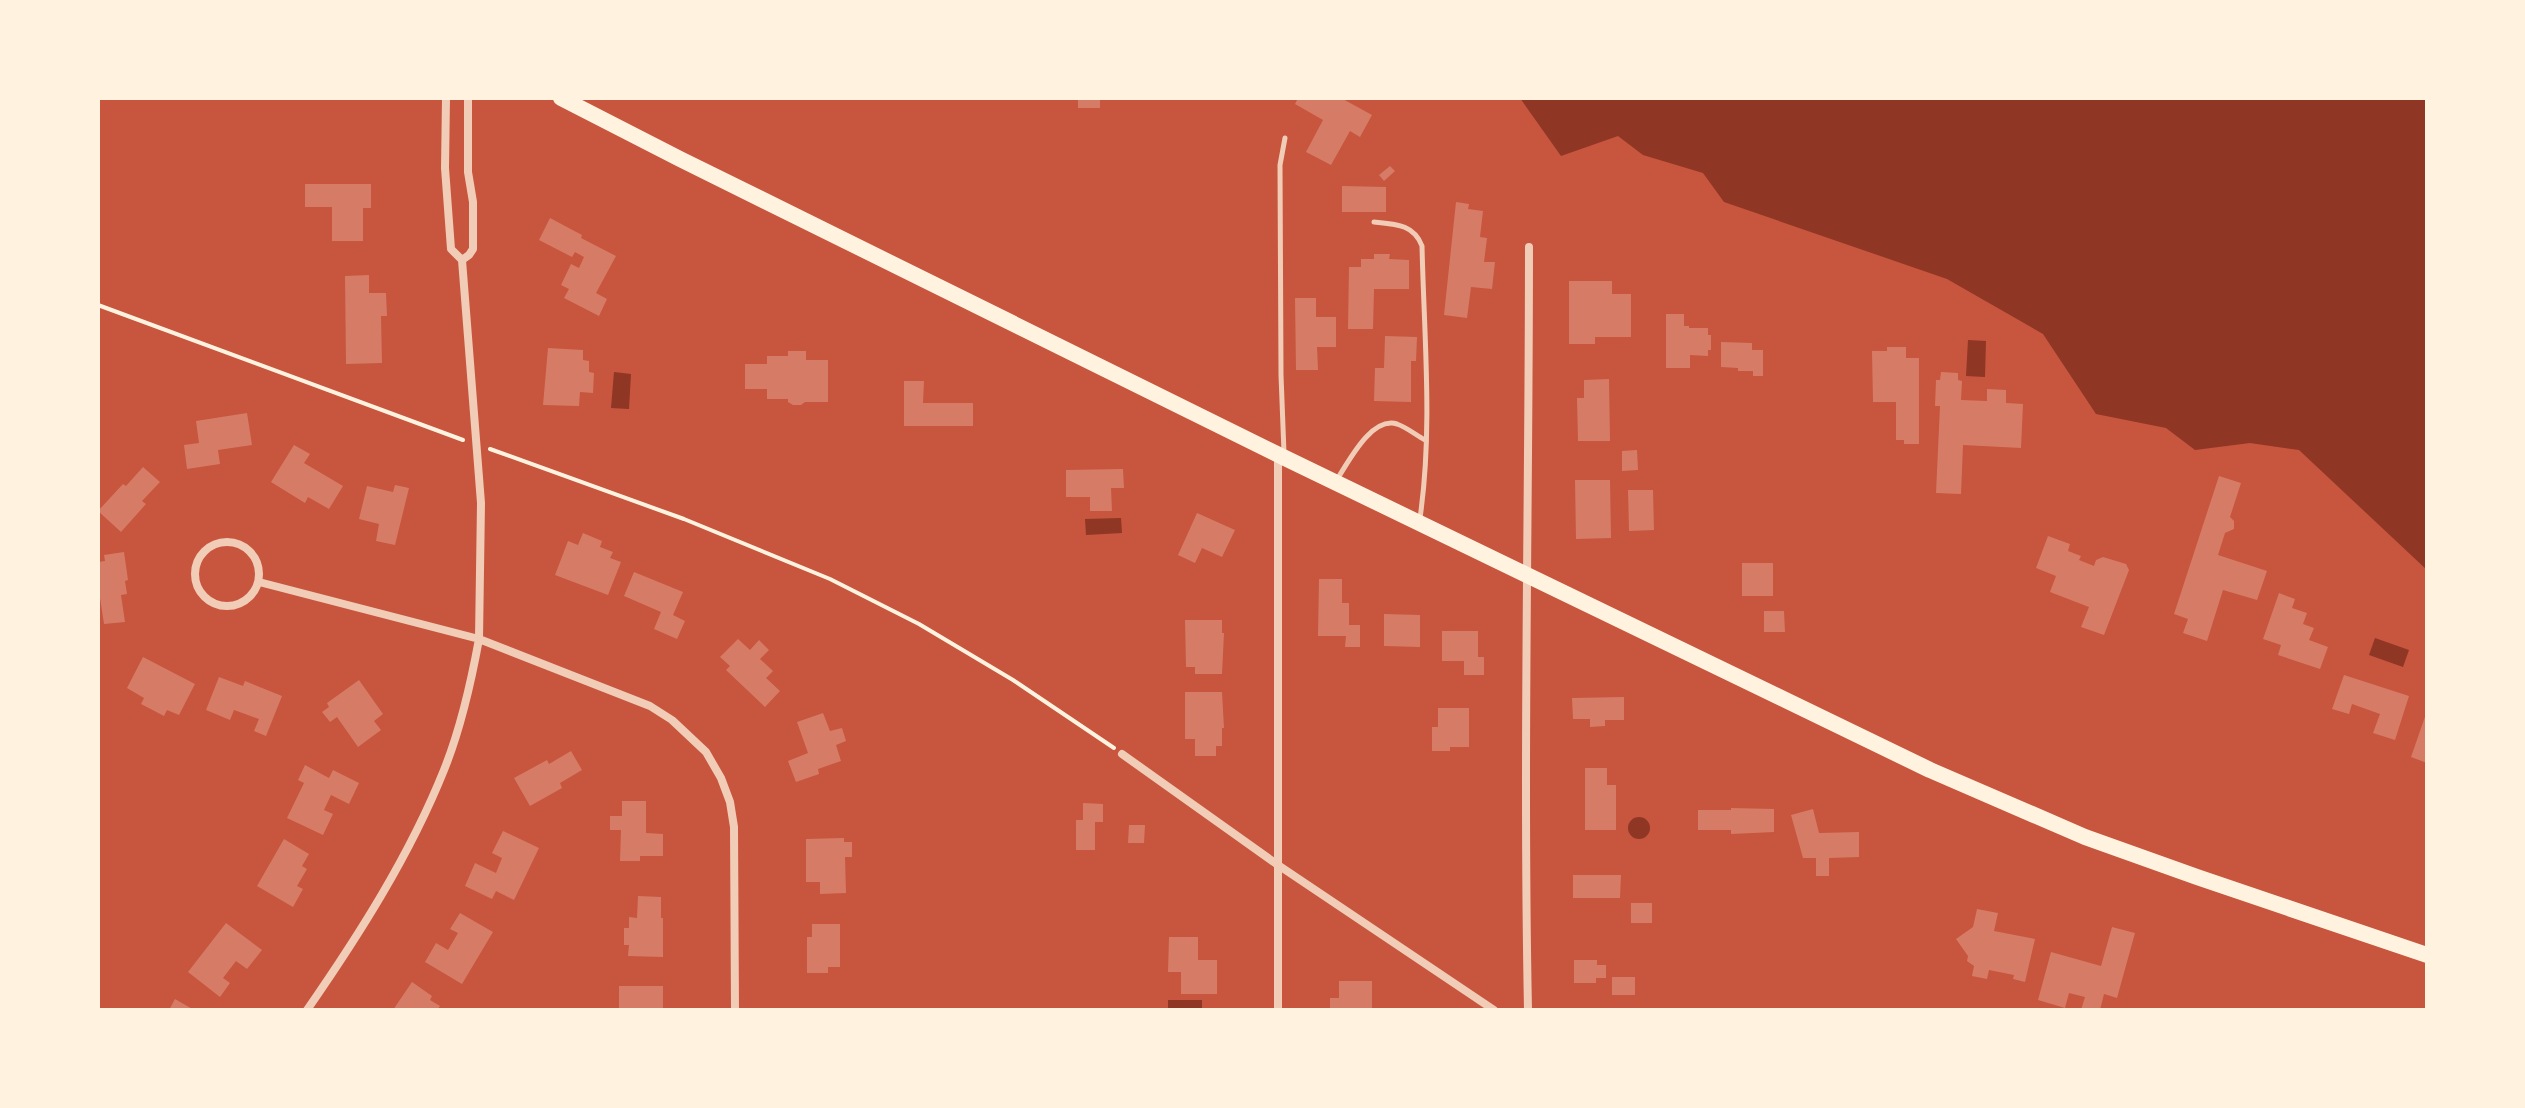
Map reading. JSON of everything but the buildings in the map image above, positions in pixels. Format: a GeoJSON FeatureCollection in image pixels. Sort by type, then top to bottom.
{"type":"FeatureCollection","features":[{"type":"Feature","properties":{"kind":"main road"},"geometry":{"type":"LineString","coordinates":[[561,98],[1281,456],[1988,796],[2085,837],[2427,955]]}},
{"type":"Feature","properties":{"kind":"street"},"geometry":{"type":"LineString","coordinates":[[307,1010],[366,923],[445,769],[479,639],[482,545],[477,445],[462,260],[451,249],[445,168],[446,98]]}},
{"type":"Feature","properties":{"kind":"street"},"geometry":{"type":"LineString","coordinates":[[462,260],[473,249],[473,202],[468,172],[468,98]]}},
{"type":"Feature","properties":{"kind":"street"},"geometry":{"type":"LineString","coordinates":[[1528,1010],[1524,735],[1529,576],[1529,247]]}},
{"type":"Feature","properties":{"kind":"street"},"geometry":{"type":"LineString","coordinates":[[1278,1010],[1281,456]]}},
{"type":"Feature","properties":{"kind":"street"},"geometry":{"type":"LineString","coordinates":[[234,542],[246,547],[255,557],[259,582],[250,597],[239,603],[227,606],[215,603],[200,590],[195,576],[197,562],[212,545],[234,542]]}},
{"type":"Feature","properties":{"kind":"street"},"geometry":{"type":"LineString","coordinates":[[259,582],[479,639],[650,706],[672,720],[706,752],[721,778],[733,815],[735,1010]]}},
{"type":"Feature","properties":{"kind":"street"},"geometry":{"type":"LineString","coordinates":[[1122,754],[1278,865],[1494,1010]]}},
{"type":"Feature","properties":{"kind":"lane"},"geometry":{"type":"LineString","coordinates":[[1281,456],[1280,165],[1285,138]]}},
{"type":"Feature","properties":{"kind":"lane"},"geometry":{"type":"LineString","coordinates":[[1374,222],[1403,225],[1418,235],[1422,246],[1425,440],[1419,523]]}},
{"type":"Feature","properties":{"kind":"lane"},"geometry":{"type":"LineString","coordinates":[[1336,482],[1365,437],[1381,425],[1395,423],[1425,440]]}},
{"type":"Feature","properties":{"kind":"path"},"geometry":{"type":"LineString","coordinates":[[98,305],[684,519],[830,579],[919,624],[1013,680],[1122,754]]}},
{"type":"Feature","properties":{"kind":"shaded area"},"geometry":{"type":"Polygon","coordinates":[[[1520,98],[2427,98],[2427,570],[2299,450],[2250,443],[2195,450],[2166,428],[2096,414],[2043,334],[1947,279],[1724,202],[1703,173],[1643,155],[1618,136],[1561,156],[1520,98]]]}},
{"type":"Feature","properties":{"kind":"shaded area"},"geometry":{"type":"Polygon","coordinates":[[[1968,340],[1986,341],[1985,377],[1966,376],[1968,340]]]}},
{"type":"Feature","properties":{"kind":"shaded area"},"geometry":{"type":"Polygon","coordinates":[[[614,372],[631,374],[629,409],[611,408],[614,372]]]}},
{"type":"Feature","properties":{"kind":"shaded area"},"geometry":{"type":"Polygon","coordinates":[[[1121,518],[1122,533],[1086,535],[1085,519],[1121,518]]]}},
{"type":"Feature","properties":{"kind":"shaded area"},"geometry":{"type":"Polygon","coordinates":[[[2375,638],[2409,650],[2403,667],[2369,655],[2375,638]]]}},
{"type":"Feature","properties":{"kind":"shaded area"},"geometry":{"type":"Polygon","coordinates":[[[1639,817],[1647,820],[1650,828],[1647,836],[1639,839],[1631,836],[1628,828],[1631,820],[1639,817]]]}},
{"type":"Feature","properties":{"kind":"shaded area"},"geometry":{"type":"Polygon","coordinates":[[[1168,1000],[1202,1000],[1202,1010],[1168,1010],[1168,1000]]]}}]}
